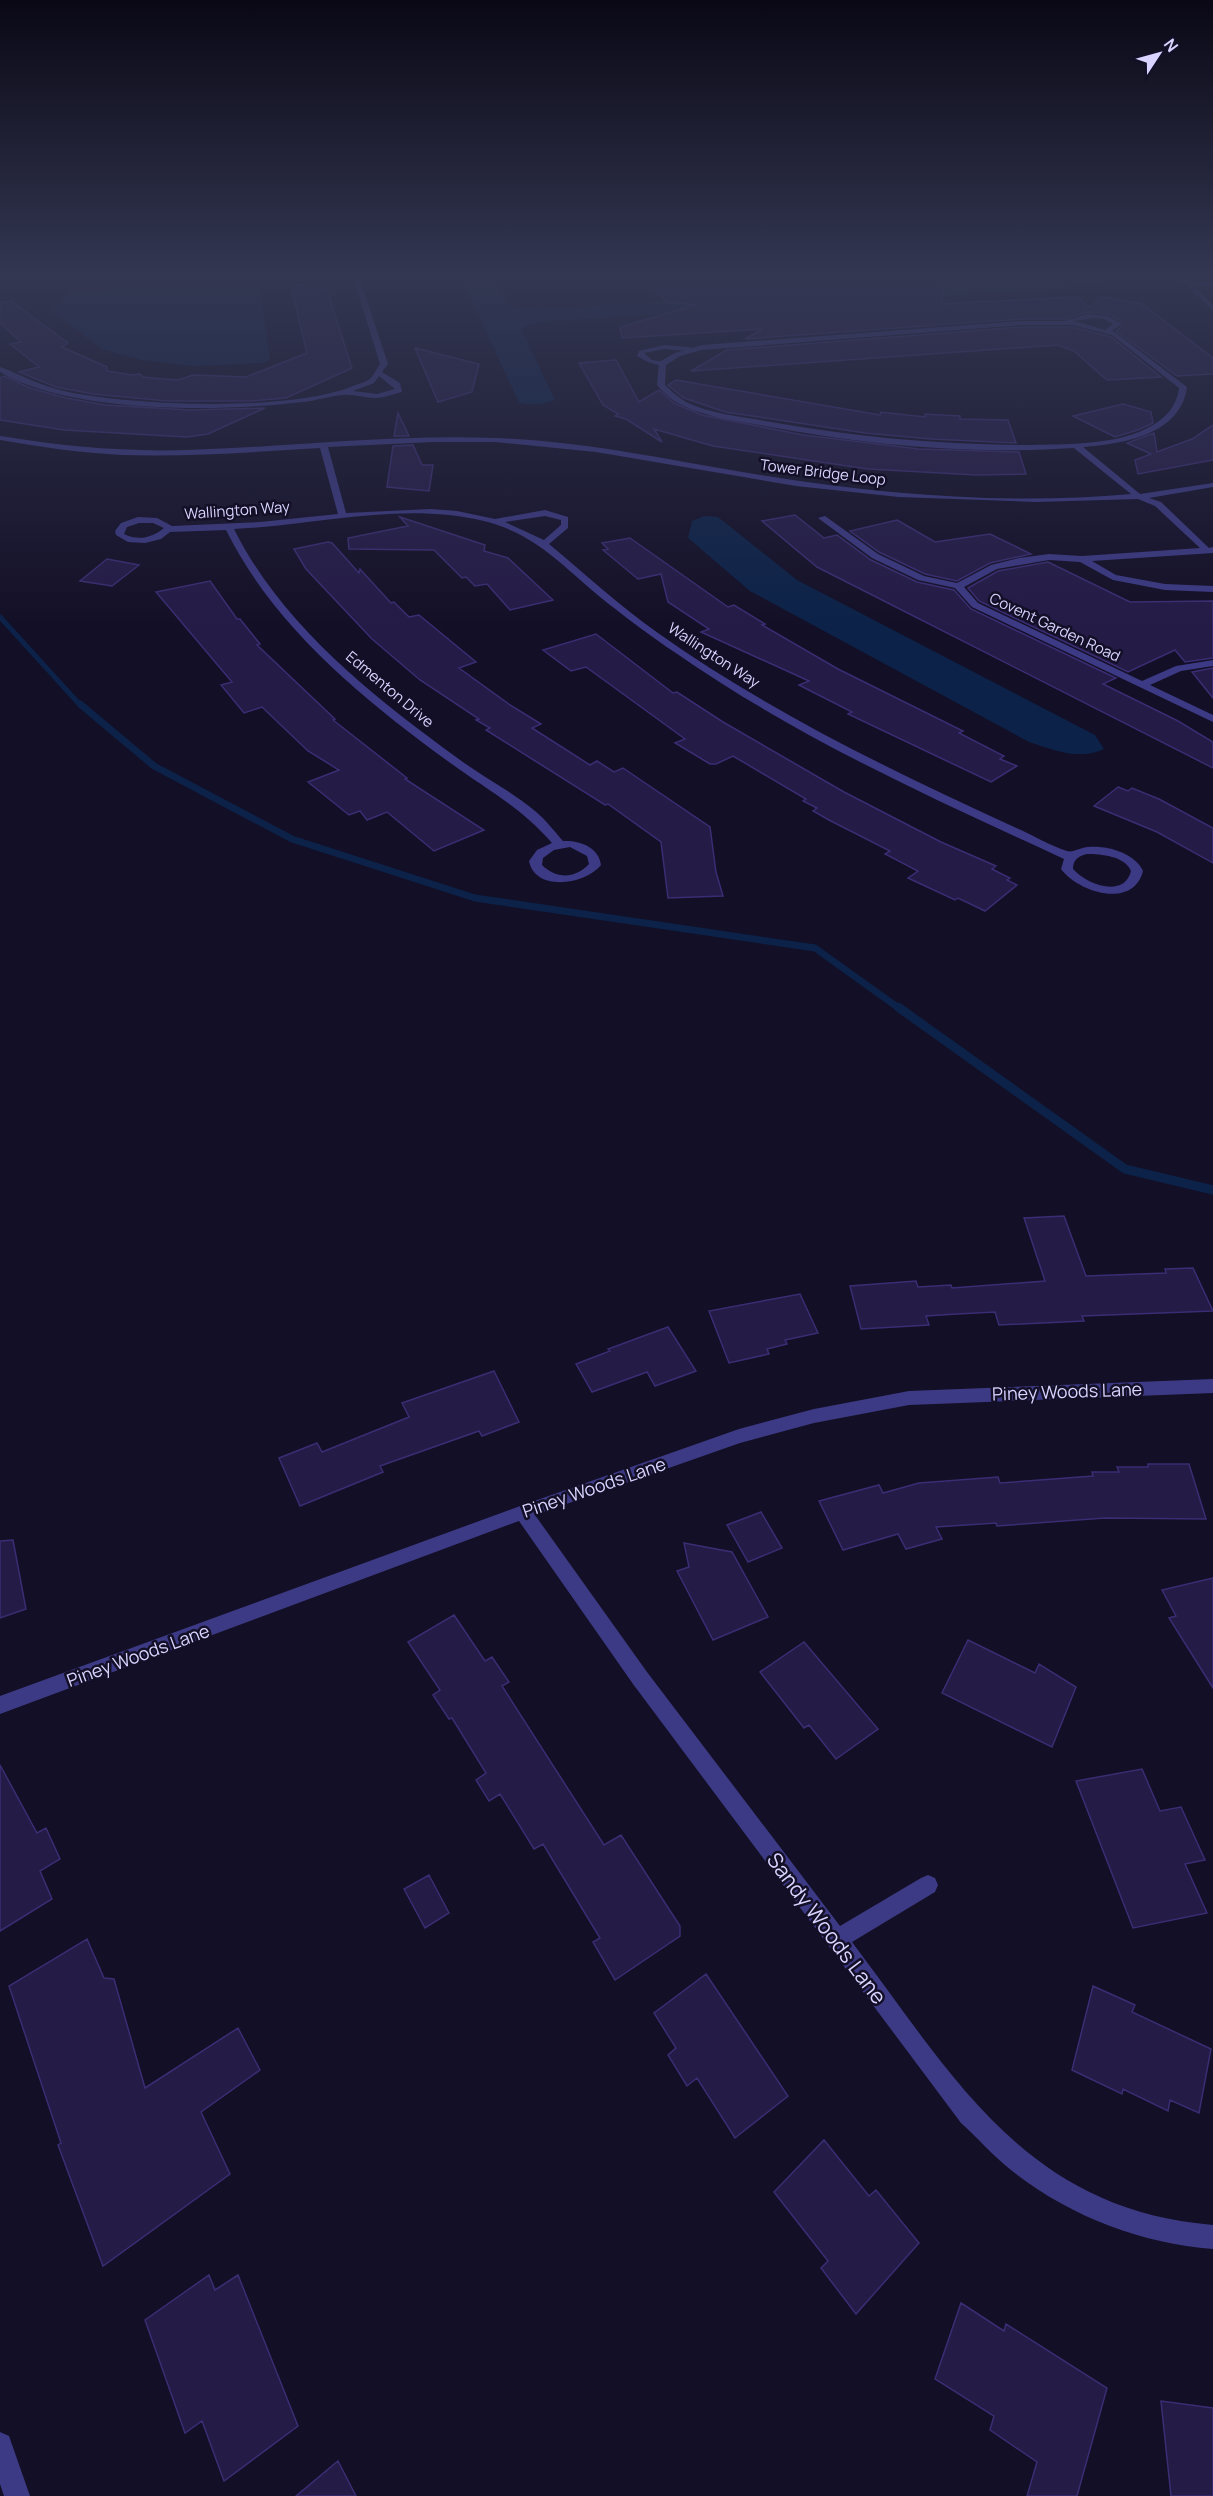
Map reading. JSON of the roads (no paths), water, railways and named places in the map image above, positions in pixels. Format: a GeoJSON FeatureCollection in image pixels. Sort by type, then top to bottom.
{"type":"FeatureCollection","features":[{"type":"Feature","properties":{"kind":"street"},"geometry":{"type":"LineString","coordinates":[[71,393],[129,403],[225,405],[309,399],[337,393]]}},
{"type":"Feature","properties":{"kind":"street"},"geometry":{"type":"LineString","coordinates":[[357,393],[378,396],[387,393]]}},
{"type":"Feature","properties":{"kind":"street"},"geometry":{"type":"LineString","coordinates":[[669,393],[690,406],[776,426],[873,440],[970,446],[1076,446],[1126,437],[1151,429],[1169,418],[1183,400],[1183,393]]}},
{"type":"Feature","properties":{"kind":"street","name":"Tower Bridge Loop"},"geometry":{"type":"LineString","coordinates":[[0,438],[74,449],[152,453],[430,446],[508,448],[596,457],[764,487],[896,502],[1041,508],[1158,504],[1204,497]]}},
{"type":"Feature","properties":{"kind":"street","name":"Tower Bridge Loop"},"geometry":{"type":"LineString","coordinates":[[0,447],[59,455],[124,460],[229,459],[410,439],[520,442],[590,448],[764,479],[882,493],[1014,500],[1138,496],[1213,485]]}},
{"type":"Feature","properties":{"kind":"street"},"geometry":{"type":"LineString","coordinates":[[1076,446],[1138,496],[1158,504]]}},
{"type":"Feature","properties":{"kind":"street"},"geometry":{"type":"LineString","coordinates":[[324,448],[344,516]]}},
{"type":"Feature","properties":{"kind":"street","name":"Covent Garden Road"},"geometry":{"type":"LineString","coordinates":[[1158,504],[1210,551]]}},
{"type":"Feature","properties":{"kind":"street","name":"Wallington Way"},"geometry":{"type":"LineString","coordinates":[[168,530],[230,527],[344,516],[435,512],[492,521],[525,532],[544,544],[579,576],[639,623],[750,696],[898,777],[1070,857]]}},
{"type":"Feature","properties":{"kind":"street"},"geometry":{"type":"LineString","coordinates":[[492,521],[545,513],[565,519],[565,526],[544,544]]}},
{"type":"Feature","properties":{"kind":"street"},"geometry":{"type":"LineString","coordinates":[[822,518],[875,556],[921,578],[958,586]]}},
{"type":"Feature","properties":{"kind":"street"},"geometry":{"type":"LineString","coordinates":[[146,519],[166,523],[168,530],[160,536],[145,540],[124,537],[119,531],[124,525],[146,519]]}},
{"type":"Feature","properties":{"kind":"street","name":"Edmenton Drive"},"geometry":{"type":"LineString","coordinates":[[230,527],[247,561],[267,589],[338,666],[385,707],[458,764],[533,815],[560,845]]}},
{"type":"Feature","properties":{"kind":"street","name":"Covent Garden Road"},"geometry":{"type":"LineString","coordinates":[[1210,551],[1082,559],[1049,557],[1019,561],[994,567],[958,586],[975,605],[1213,719]]}},
{"type":"Feature","properties":{"kind":"street"},"geometry":{"type":"LineString","coordinates":[[1082,559],[1113,577],[1165,586],[1213,589]]}},
{"type":"Feature","properties":{"kind":"street"},"geometry":{"type":"LineString","coordinates":[[1142,685],[1179,668],[1213,663]]}},
{"type":"Feature","properties":{"kind":"street"},"geometry":{"type":"LineString","coordinates":[[570,844],[587,849],[592,854],[595,865],[585,875],[567,879],[540,872],[536,866],[537,855],[550,847],[560,845],[570,844]]}},
{"type":"Feature","properties":{"kind":"street"},"geometry":{"type":"LineString","coordinates":[[1087,850],[1110,852],[1121,856],[1135,867],[1135,880],[1130,885],[1110,890],[1087,886],[1077,881],[1066,869],[1066,862],[1070,857],[1087,850]]}},
{"type":"Feature","properties":{"kind":"street","name":"Piney Woods Lane"},"geometry":{"type":"LineString","coordinates":[[0,1705],[523,1512],[739,1436],[814,1416],[909,1398],[1213,1386]]}},
{"type":"Feature","properties":{"kind":"street","name":"Sandy Woods Lane"},"geometry":{"type":"LineString","coordinates":[[523,1512],[640,1678],[969,2115],[1020,2162],[1077,2200],[1140,2225],[1192,2236],[1213,2237]]}},
{"type":"Feature","properties":{"kind":"street"},"geometry":{"type":"LineString","coordinates":[[836,1940],[928,1885]]}},
{"type":"Feature","properties":{"kind":"street"},"geometry":{"type":"LineString","coordinates":[[0,2445],[17,2496]]}},
{"type":"Feature","properties":{"kind":"water"},"geometry":{"type":"Polygon","coordinates":[[[515,393],[552,393],[555,400],[542,404],[519,403],[515,393]]]}},
{"type":"Feature","properties":{"kind":"water"},"geometry":{"type":"Polygon","coordinates":[[[704,516],[718,517],[797,580],[1095,735],[1104,749],[1076,754],[1029,742],[750,591],[688,538],[692,521],[704,516]]]}},
{"type":"Feature","properties":{"kind":"waterway"},"geometry":{"type":"LineString","coordinates":[[0,617],[81,706]]}},
{"type":"Feature","properties":{"kind":"waterway"},"geometry":{"type":"LineString","coordinates":[[80,704],[154,766],[292,839],[475,898],[815,948],[900,1009]]}},
{"type":"Feature","properties":{"kind":"waterway"},"geometry":{"type":"LineString","coordinates":[[898,1007],[1125,1169],[1213,1190]]}}]}
